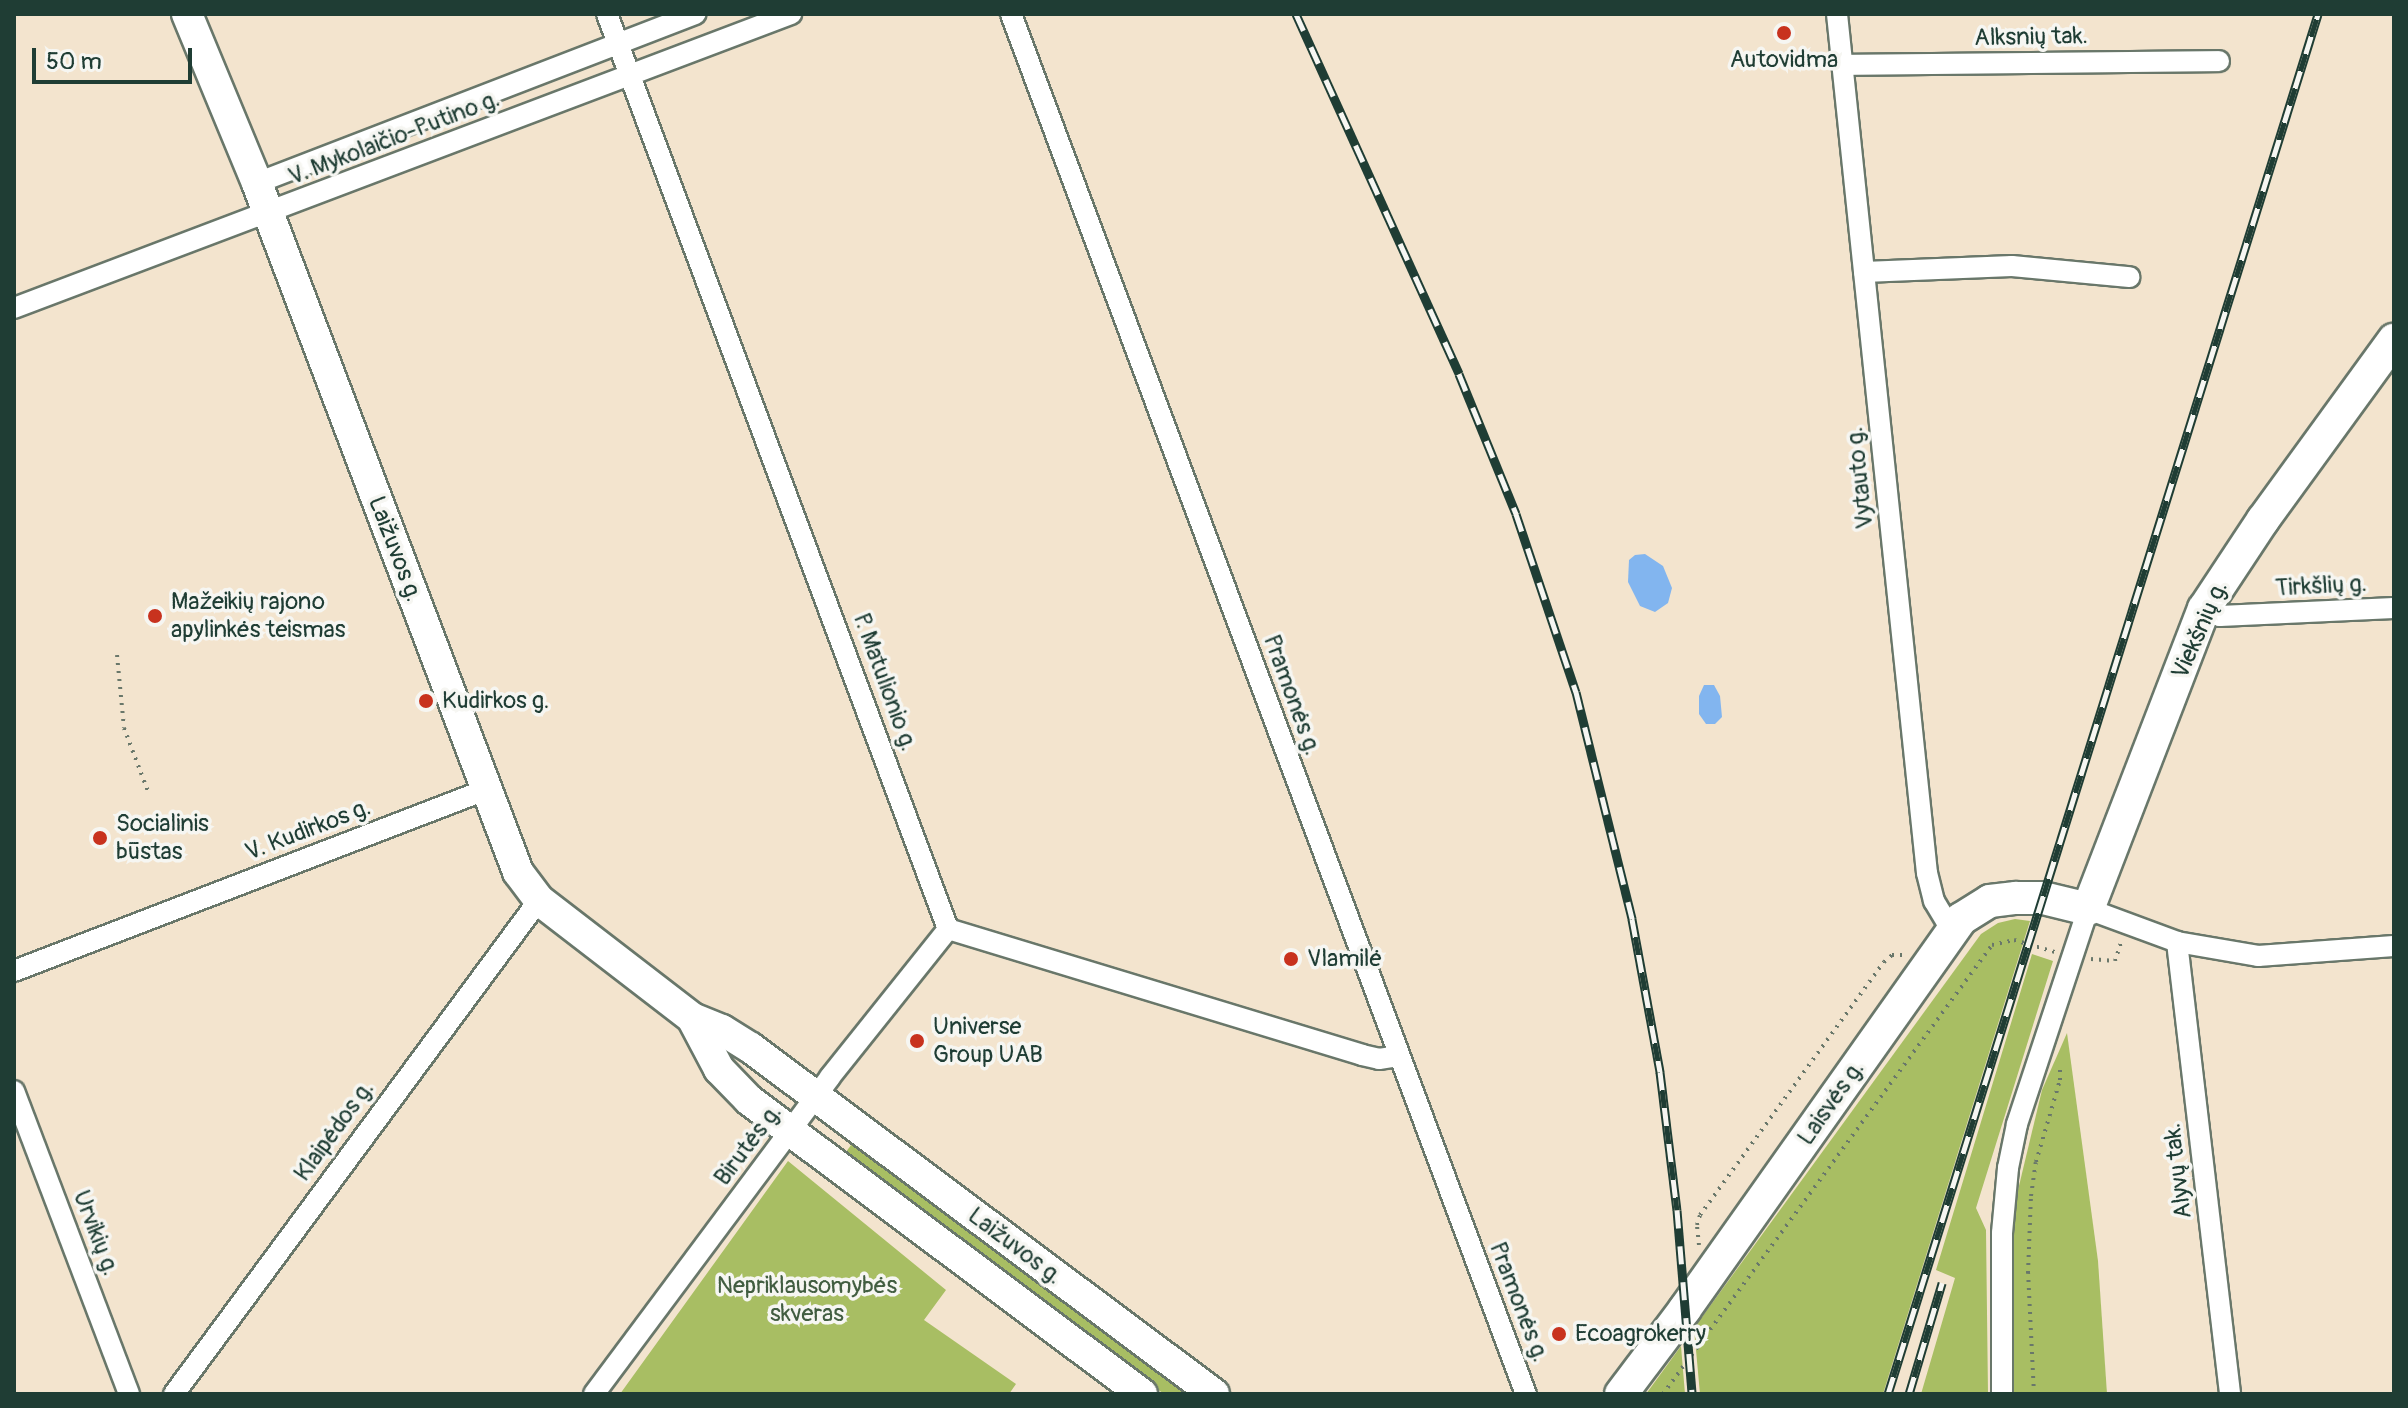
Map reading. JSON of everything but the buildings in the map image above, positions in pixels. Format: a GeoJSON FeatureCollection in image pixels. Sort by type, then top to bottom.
{"type":"FeatureCollection","features":[{"type":"Feature","properties":{"kind":"main road","name":"Laižuvos g."},"geometry":{"type":"LineString","coordinates":[[187,14],[269,214],[518,872],[539,900],[692,1018],[722,1030],[751,1048],[1214,1394]]}},
{"type":"Feature","properties":{"kind":"main road","name":"Viekšnių g."},"geometry":{"type":"LineString","coordinates":[[2088,909],[2204,609],[2245,546],[2394,340]]}},
{"type":"Feature","properties":{"kind":"main road","name":"Laisvės g."},"geometry":{"type":"LineString","coordinates":[[1621,1394],[1685,1309],[1952,931],[1972,909],[1990,901],[2043,898],[2088,909]]}},
{"type":"Feature","properties":{"kind":"main road","name":"Laižuvos g."},"geometry":{"type":"LineString","coordinates":[[692,1018],[719,1069],[789,1133],[1142,1394]]}},
{"type":"Feature","properties":{"kind":"street","name":"P. Matulionio g."},"geometry":{"type":"LineString","coordinates":[[607,14],[948,929]]}},
{"type":"Feature","properties":{"kind":"street","name":"V. Mykolaičio-Putino g."},"geometry":{"type":"LineString","coordinates":[[257,183],[696,14]]}},
{"type":"Feature","properties":{"kind":"street","name":"V. Mykolaičio-Putino g."},"geometry":{"type":"LineString","coordinates":[[14,308],[791,14]]}},
{"type":"Feature","properties":{"kind":"street","name":"Pramonės g."},"geometry":{"type":"LineString","coordinates":[[1011,14],[1526,1394]]}},
{"type":"Feature","properties":{"kind":"street","name":"Vytauto g."},"geometry":{"type":"LineString","coordinates":[[1837,14],[1927,873],[1934,901],[1952,931]]}},
{"type":"Feature","properties":{"kind":"street","name":"Alksnių tak."},"geometry":{"type":"LineString","coordinates":[[1843,65],[2219,61]]}},
{"type":"Feature","properties":{"kind":"street"},"geometry":{"type":"LineString","coordinates":[[1864,272],[2012,266],[2129,277]]}},
{"type":"Feature","properties":{"kind":"street","name":"Tirkšlių g."},"geometry":{"type":"LineString","coordinates":[[2204,609],[2230,616],[2394,608]]}},
{"type":"Feature","properties":{"kind":"street","name":"V. Kudirkos g."},"geometry":{"type":"LineString","coordinates":[[14,971],[485,790]]}},
{"type":"Feature","properties":{"kind":"street","name":"Klaipėdos g."},"geometry":{"type":"LineString","coordinates":[[174,1394],[539,900]]}},
{"type":"Feature","properties":{"kind":"street"},"geometry":{"type":"LineString","coordinates":[[2002,1394],[2002,1233],[2008,1168],[2017,1124],[2088,909],[2177,942],[2258,956],[2394,946]]}},
{"type":"Feature","properties":{"kind":"street"},"geometry":{"type":"LineString","coordinates":[[948,929],[1362,1055],[1379,1059],[1398,1056]]}},
{"type":"Feature","properties":{"kind":"street","name":"Birutės g."},"geometry":{"type":"LineString","coordinates":[[594,1394],[816,1097],[948,929]]}},
{"type":"Feature","properties":{"kind":"street","name":"Alyvų tak."},"geometry":{"type":"LineString","coordinates":[[2177,942],[2230,1394]]}},
{"type":"Feature","properties":{"kind":"street","name":"Urvikių g."},"geometry":{"type":"LineString","coordinates":[[14,1091],[129,1394]]}},
{"type":"Feature","properties":{"kind":"path"},"geometry":{"type":"LineString","coordinates":[[117,655],[124,728],[149,794]]}},
{"type":"Feature","properties":{"kind":"path"},"geometry":{"type":"LineString","coordinates":[[1663,1394],[1992,945],[2014,940],[2070,956],[2115,961],[2127,923]]}},
{"type":"Feature","properties":{"kind":"path"},"geometry":{"type":"LineString","coordinates":[[2034,1394],[2029,1228],[2036,1162],[2060,1080],[2059,1051]]}},
{"type":"Feature","properties":{"kind":"green space"},"geometry":{"type":"Polygon","coordinates":[[[2015,919],[2030,921],[1883,1394],[1700,1394],[1694,1328],[1981,934],[1998,923],[2015,919]]]}},
{"type":"Feature","properties":{"kind":"green space"},"geometry":{"type":"Polygon","coordinates":[[[2032,954],[2053,961],[1976,1208],[1986,1230],[1988,1394],[1921,1394],[1955,1278],[1936,1270],[2032,954]]]}},
{"type":"Feature","properties":{"kind":"green space"},"geometry":{"type":"Polygon","coordinates":[[[2067,1033],[2098,1261],[2107,1394],[2014,1394],[2013,1238],[2018,1190],[2042,1090],[2067,1033]]]}},
{"type":"Feature","properties":{"kind":"green space"},"geometry":{"type":"Polygon","coordinates":[[[854,1141],[1196,1394],[1164,1394],[843,1156],[854,1141]]]}},
{"type":"Feature","properties":{"kind":"green space","name":"Nepriklausomybės skveras"},"geometry":{"type":"Polygon","coordinates":[[[788,1161],[946,1290],[924,1320],[1016,1384],[1009,1394],[620,1394],[788,1161]]]}},
{"type":"Feature","properties":{"kind":"green space"},"geometry":{"type":"Polygon","coordinates":[[[1681,1346],[1685,1394],[1646,1394],[1665,1368],[1681,1346]]]}},
{"type":"Feature","properties":{"kind":"water"},"geometry":{"type":"Polygon","coordinates":[[[1645,554],[1663,566],[1672,588],[1668,603],[1655,612],[1640,606],[1628,582],[1629,560],[1635,555],[1645,554]]]}},
{"type":"Feature","properties":{"kind":"water"},"geometry":{"type":"Polygon","coordinates":[[[1704,685],[1714,685],[1720,696],[1722,717],[1715,724],[1706,724],[1699,714],[1699,696],[1704,685]]]}},
{"type":"Feature","properties":{"kind":"railway"},"geometry":{"type":"LineString","coordinates":[[1296,14],[1459,374],[1516,514],[1576,692],[1632,919],[1660,1072],[1677,1210],[1692,1394]]}},
{"type":"Feature","properties":{"kind":"railway"},"geometry":{"type":"LineString","coordinates":[[1888,1394],[2318,14]]}},
{"type":"Feature","properties":{"kind":"railway"},"geometry":{"type":"LineString","coordinates":[[1909,1394],[1942,1283]]}},
{"type":"Feature","properties":{"kind":"place","name":"Autovidma"},"geometry":{"type":"Point","coordinates":[1784,33]}},
{"type":"Feature","properties":{"kind":"place","name":"Mažeikių rajono apylinkės teismas"},"geometry":{"type":"Point","coordinates":[155,616]}},
{"type":"Feature","properties":{"kind":"place","name":"Kudirkos g."},"geometry":{"type":"Point","coordinates":[426,701]}},
{"type":"Feature","properties":{"kind":"place","name":"Socialinis būstas"},"geometry":{"type":"Point","coordinates":[100,838]}},
{"type":"Feature","properties":{"kind":"place","name":"Vlamilė"},"geometry":{"type":"Point","coordinates":[1291,959]}},
{"type":"Feature","properties":{"kind":"place","name":"Universe Group UAB"},"geometry":{"type":"Point","coordinates":[917,1041]}},
{"type":"Feature","properties":{"kind":"place","name":"Ecoagrokerry"},"geometry":{"type":"Point","coordinates":[1559,1334]}}]}
